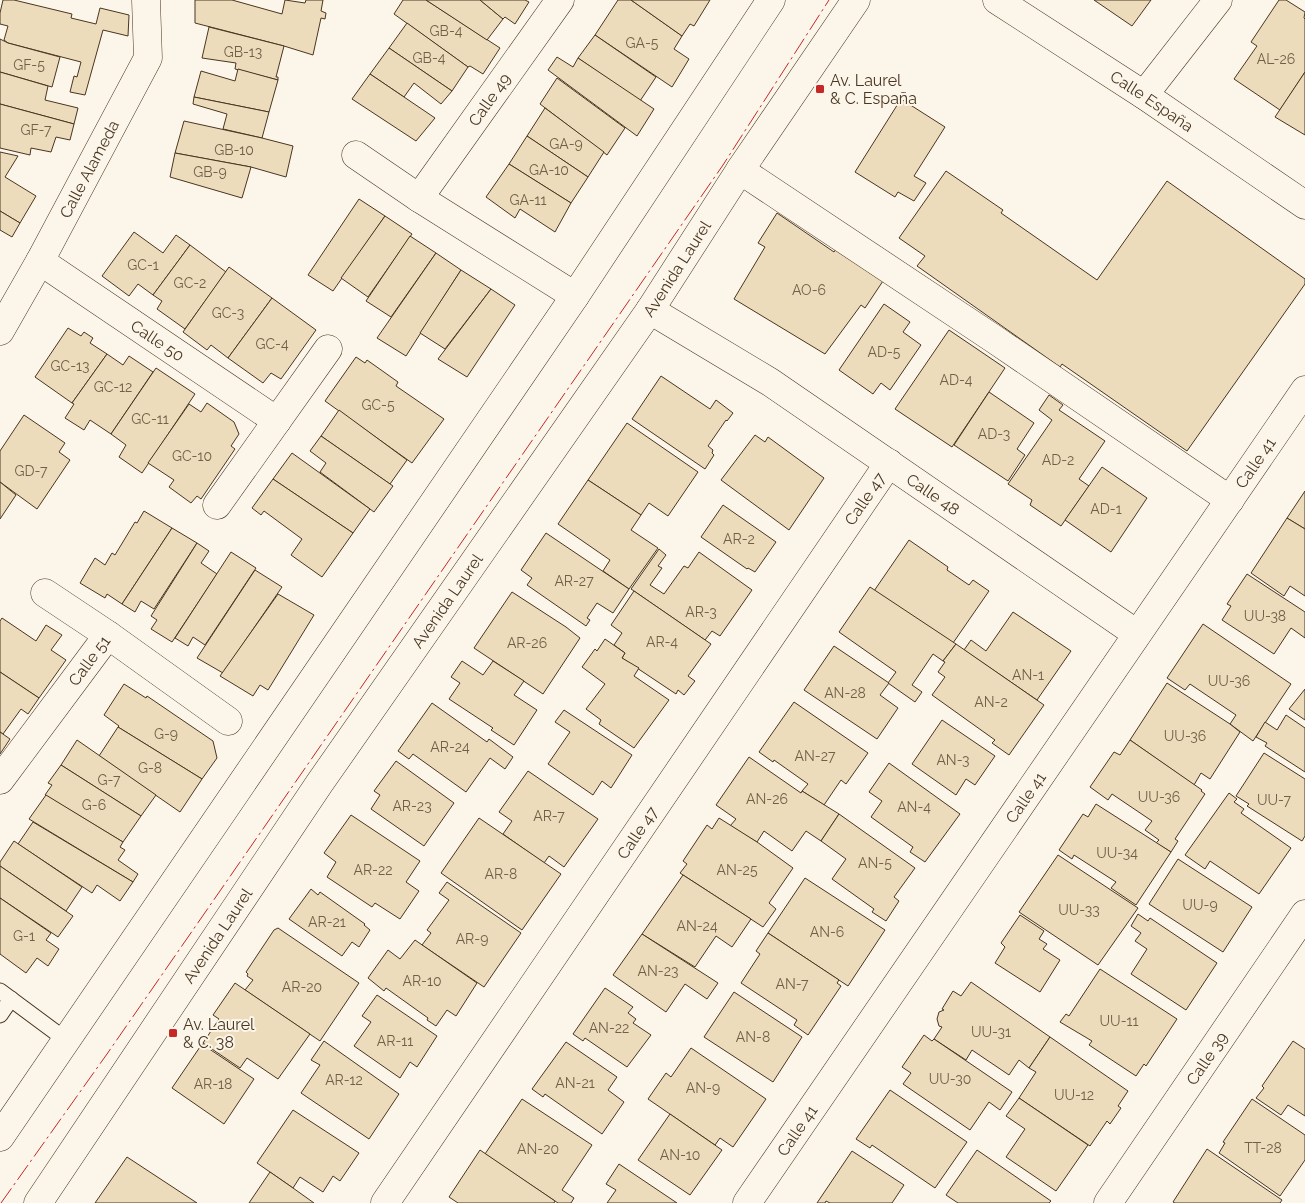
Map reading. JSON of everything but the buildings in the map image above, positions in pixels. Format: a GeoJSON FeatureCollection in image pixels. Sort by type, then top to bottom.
{"type":"FeatureCollection","features":[{"type":"Feature","properties":{"kind":"street","name":"Calle Alameda"},"geometry":{"type":"LineString","coordinates":[[0,330],[40,261],[148,58],[146,0]]}},
{"type":"Feature","properties":{"kind":"street","name":"Calle 49"},"geometry":{"type":"LineString","coordinates":[[419,198],[560,0]]}},
{"type":"Feature","properties":{"kind":"street"},"geometry":{"type":"LineString","coordinates":[[0,1137],[575,296],[771,0]]}},
{"type":"Feature","properties":{"kind":"street","name":"Avenida Laurel"},"geometry":{"type":"LineString","coordinates":[[38,1203],[319,784],[650,310],[740,170],[856,0]]}},
{"type":"Feature","properties":{"kind":"street","name":"Calle España"},"geometry":{"type":"LineString","coordinates":[[997,0],[1144,96],[1305,205]]}},
{"type":"Feature","properties":{"kind":"street"},"geometry":{"type":"LineString","coordinates":[[1144,96],[1218,0]]}},
{"type":"Feature","properties":{"kind":"street"},"geometry":{"type":"LineString","coordinates":[[356,156],[575,296]]}},
{"type":"Feature","properties":{"kind":"street"},"geometry":{"type":"LineString","coordinates":[[740,170],[994,339],[1230,500]]}},
{"type":"Feature","properties":{"kind":"street","name":"Calle 50"},"geometry":{"type":"LineString","coordinates":[[40,261],[277,421]]}},
{"type":"Feature","properties":{"kind":"street","name":"Calle 48"},"geometry":{"type":"LineString","coordinates":[[650,310],[770,382],[1137,634]]}},
{"type":"Feature","properties":{"kind":"street"},"geometry":{"type":"LineString","coordinates":[[217,506],[328,348]]}},
{"type":"Feature","properties":{"kind":"street","name":"Calle 41"},"geometry":{"type":"LineString","coordinates":[[747,1203],[1305,390]]}},
{"type":"Feature","properties":{"kind":"street","name":"Calle 47"},"geometry":{"type":"LineString","coordinates":[[385,1203],[889,463]]}},
{"type":"Feature","properties":{"kind":"street"},"geometry":{"type":"LineString","coordinates":[[45,593],[108,635]]}},
{"type":"Feature","properties":{"kind":"street","name":"Calle 51"},"geometry":{"type":"LineString","coordinates":[[0,780],[108,635],[228,721]]}},
{"type":"Feature","properties":{"kind":"street","name":"Calle 39"},"geometry":{"type":"LineString","coordinates":[[1108,1203],[1305,914]]}},
{"type":"Feature","properties":{"kind":"lane"},"geometry":{"type":"LineString","coordinates":[[0,1015],[5,995],[66,1040]]}},
{"type":"Feature","properties":{"kind":"power"},"geometry":{"type":"LineString","coordinates":[[1,1203],[107,1054],[723,165],[829,0]]}},
{"type":"Feature","properties":{"kind":"place","name":"Av. Laurel & C. España"},"geometry":{"type":"Point","coordinates":[820,89]}},
{"type":"Feature","properties":{"kind":"place","name":"Av. Laurel & C. 38"},"geometry":{"type":"Point","coordinates":[173,1033]}}]}
